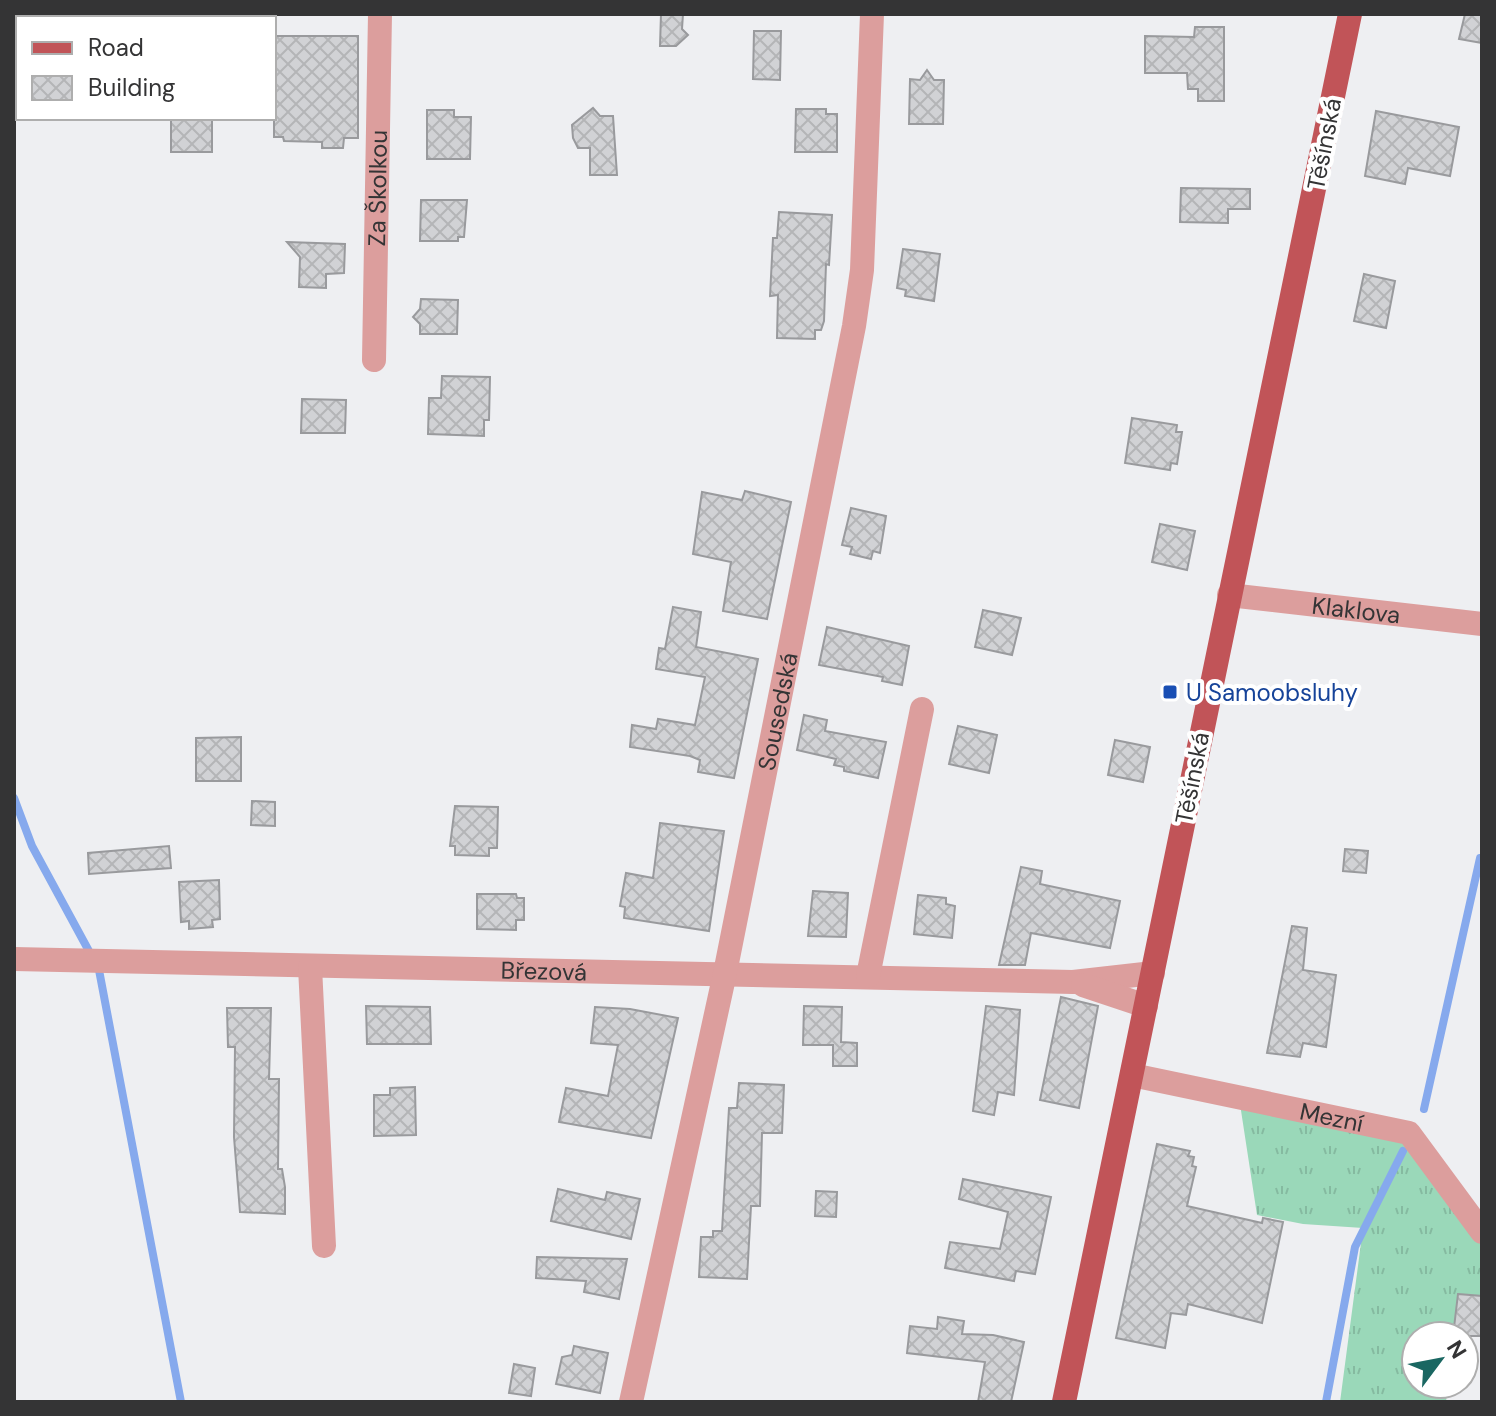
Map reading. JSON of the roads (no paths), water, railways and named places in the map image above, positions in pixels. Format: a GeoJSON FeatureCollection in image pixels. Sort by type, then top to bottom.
{"type":"FeatureCollection","features":[{"type":"Feature","properties":{"kind":"main road","name":"Těšínská"},"geometry":{"type":"LineString","coordinates":[[1064,1402],[1350,14]]}},
{"type":"Feature","properties":{"kind":"street","name":"Za Školkou"},"geometry":{"type":"LineString","coordinates":[[374,360],[380,14]]}},
{"type":"Feature","properties":{"kind":"street","name":"Sousedská"},"geometry":{"type":"LineString","coordinates":[[631,1402],[725,973],[858,298],[866,193],[872,14]]}},
{"type":"Feature","properties":{"kind":"street","name":"Klaklova"},"geometry":{"type":"LineString","coordinates":[[1229,595],[1482,624]]}},
{"type":"Feature","properties":{"kind":"street"},"geometry":{"type":"LineString","coordinates":[[868,976],[922,709]]}},
{"type":"Feature","properties":{"kind":"street","name":"Březová"},"geometry":{"type":"LineString","coordinates":[[14,959],[1073,982],[1153,973]]}},
{"type":"Feature","properties":{"kind":"street"},"geometry":{"type":"LineString","coordinates":[[310,967],[324,1246]]}},
{"type":"Feature","properties":{"kind":"street","name":"Březová"},"geometry":{"type":"LineString","coordinates":[[1073,982],[1146,1006]]}},
{"type":"Feature","properties":{"kind":"street","name":"Mezní"},"geometry":{"type":"LineString","coordinates":[[1132,1075],[1409,1133],[1482,1232]]}},
{"type":"Feature","properties":{"kind":"waterway"},"geometry":{"type":"LineString","coordinates":[[14,798],[32,846],[90,953]]}},
{"type":"Feature","properties":{"kind":"waterway"},"geometry":{"type":"LineString","coordinates":[[1424,1109],[1480,858]]}},
{"type":"Feature","properties":{"kind":"waterway"},"geometry":{"type":"LineString","coordinates":[[99,970],[181,1402]]}},
{"type":"Feature","properties":{"kind":"waterway"},"geometry":{"type":"LineString","coordinates":[[1326,1402],[1355,1247],[1403,1151]]}},
{"type":"Feature","properties":{"kind":"place","name":"U Samoobsluhy"},"geometry":{"type":"Point","coordinates":[1170,692]}}]}
